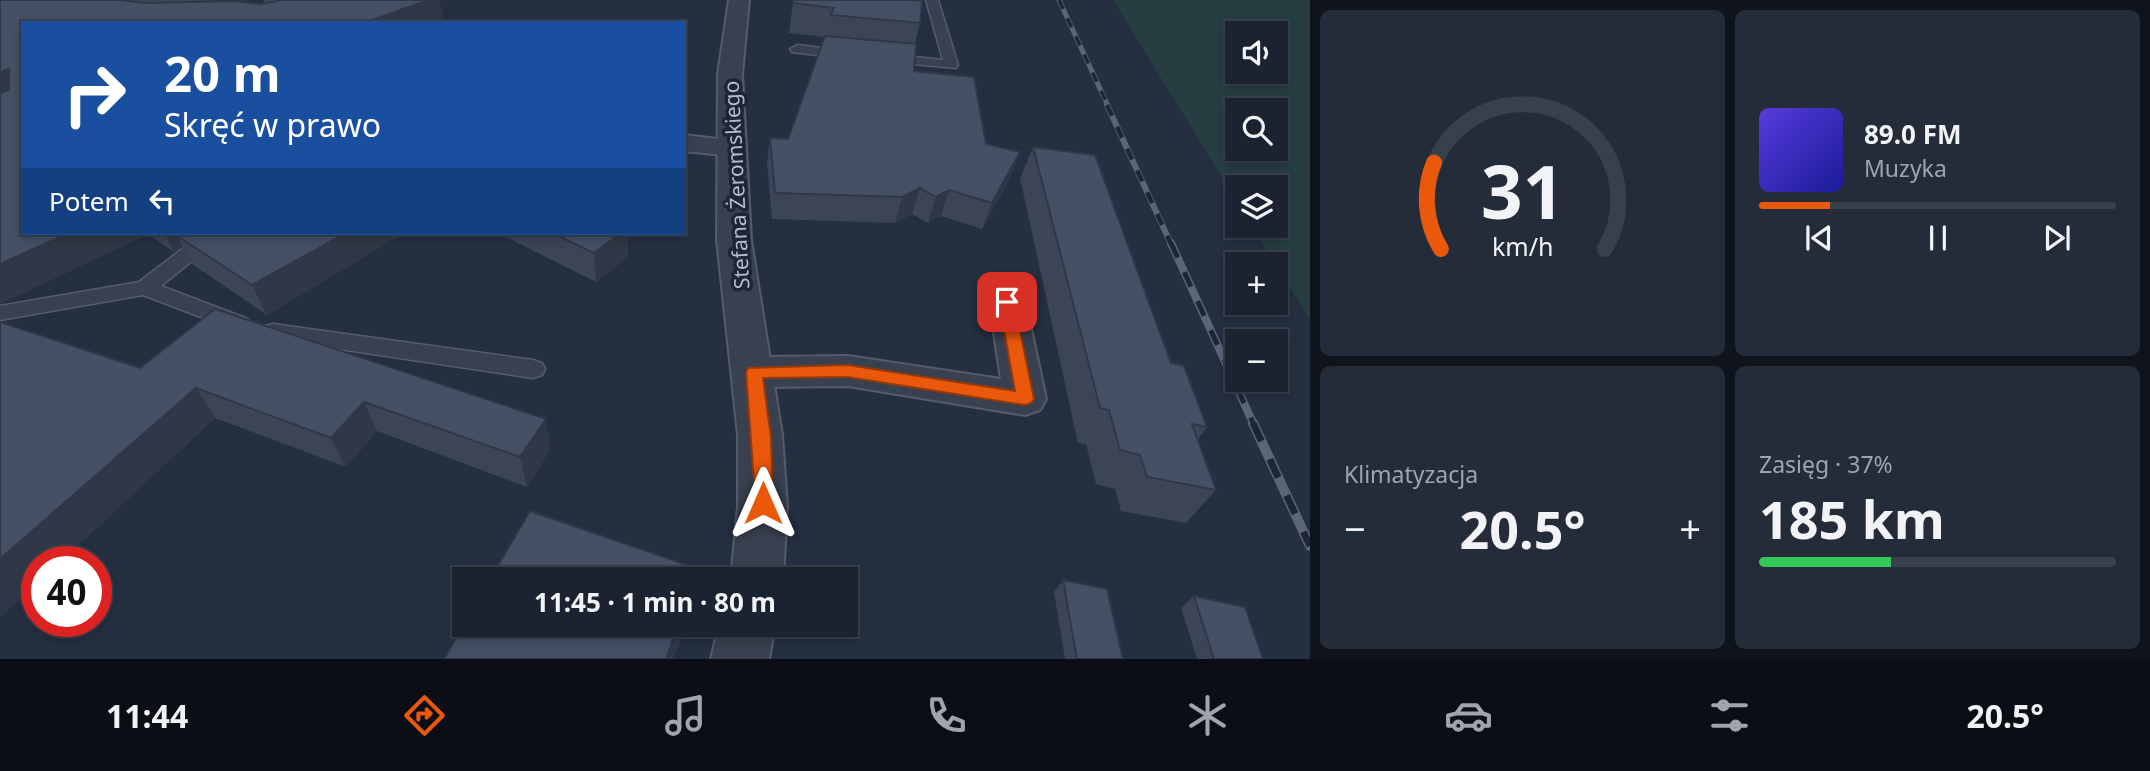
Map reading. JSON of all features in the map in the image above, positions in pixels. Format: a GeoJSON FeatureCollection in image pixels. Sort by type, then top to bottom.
{"type":"FeatureCollection","features":[{"type":"Feature","properties":{"kind":"street","name":"Stefana Żeromskiego"},"geometry":{"type":"LineString","coordinates":[[739,0],[731,51],[732,148],[737,278],[754,372],[764,475],[758,567]]}},
{"type":"Feature","properties":{"kind":"street"},"geometry":{"type":"LineString","coordinates":[[686,143],[732,148]]}},
{"type":"Feature","properties":{"kind":"street"},"geometry":{"type":"LineString","coordinates":[[754,372],[848,371],[1025,399],[1007,302]]}},
{"type":"Feature","properties":{"kind":"street"},"geometry":{"type":"LineString","coordinates":[[740,659],[745,637]]}},
{"type":"Feature","properties":{"kind":"lane"},"geometry":{"type":"LineString","coordinates":[[797,49],[951,65],[929,3]]}},
{"type":"Feature","properties":{"kind":"lane"},"geometry":{"type":"LineString","coordinates":[[0,313],[145,288],[197,247],[220,235]]}},
{"type":"Feature","properties":{"kind":"lane"},"geometry":{"type":"LineString","coordinates":[[145,288],[234,323],[289,336],[533,369]]}},
{"type":"Feature","properties":{"kind":"green space"},"geometry":{"type":"Polygon","coordinates":[[[1113,0],[1310,0],[1310,320],[1288,284],[1288,252],[1268,252],[1259,238],[1288,238],[1288,175],[1225,175],[1225,182],[1113,0]]]}},
{"type":"Feature","properties":{"kind":"building"},"geometry":{"type":"Polygon","coordinates":[[[0,0],[120,0],[147,3],[234,1],[261,4],[276,0],[428,0],[370,21],[21,21],[21,235],[65,235],[0,264],[0,93],[9,90],[9,69],[0,72],[0,0]]]}},
{"type":"Feature","properties":{"kind":"building"},"geometry":{"type":"Polygon","coordinates":[[[794,0],[922,1],[920,23],[831,15],[834,8],[793,3],[794,0]]]}},
{"type":"Feature","properties":{"kind":"building"},"geometry":{"type":"Polygon","coordinates":[[[825,36],[916,44],[914,71],[974,77],[986,144],[1020,152],[992,203],[949,190],[936,197],[920,188],[902,197],[775,193],[770,138],[788,139],[825,36]]]}},
{"type":"Feature","properties":{"kind":"building"},"geometry":{"type":"Polygon","coordinates":[[[1033,147],[1095,155],[1171,363],[1184,366],[1207,427],[1192,424],[1216,490],[1147,477],[1140,455],[1120,450],[1109,410],[1100,408],[1033,147]]]}},
{"type":"Feature","properties":{"kind":"building"},"geometry":{"type":"Polygon","coordinates":[[[176,235],[342,235],[252,285],[176,235]]]}},
{"type":"Feature","properties":{"kind":"building"},"geometry":{"type":"Polygon","coordinates":[[[556,235],[618,235],[594,253],[556,235]]]}},
{"type":"Feature","properties":{"kind":"building"},"geometry":{"type":"Polygon","coordinates":[[[215,309],[546,419],[520,457],[364,402],[331,438],[196,388],[0,559],[0,322],[140,368],[215,309]]]}},
{"type":"Feature","properties":{"kind":"building"},"geometry":{"type":"Polygon","coordinates":[[[530,511],[693,567],[497,567],[530,511]]]}},
{"type":"Feature","properties":{"kind":"building"},"geometry":{"type":"Polygon","coordinates":[[[1063,580],[1107,589],[1123,659],[1077,659],[1063,580]]]}},
{"type":"Feature","properties":{"kind":"building"},"geometry":{"type":"Polygon","coordinates":[[[1194,596],[1245,607],[1263,659],[1214,659],[1194,596]]]}},
{"type":"Feature","properties":{"kind":"building"},"geometry":{"type":"Polygon","coordinates":[[[457,637],[674,637],[666,659],[444,659],[457,637]]]}},
{"type":"Feature","properties":{"kind":"railway"},"geometry":{"type":"LineString","coordinates":[[1059,0],[1108,106]]}},
{"type":"Feature","properties":{"kind":"railway"},"geometry":{"type":"LineString","coordinates":[[1107,105],[1171,244]]}},
{"type":"Feature","properties":{"kind":"railway"},"geometry":{"type":"LineString","coordinates":[[1171,243],[1254,425]]}},
{"type":"Feature","properties":{"kind":"railway"},"geometry":{"type":"LineString","coordinates":[[1253,423],[1310,546]]}},
{"type":"Feature","properties":{"kind":"route"},"geometry":{"type":"LineString","coordinates":[[763,503],[762,438],[754,372],[848,371],[1025,399],[1007,302]]}}]}
